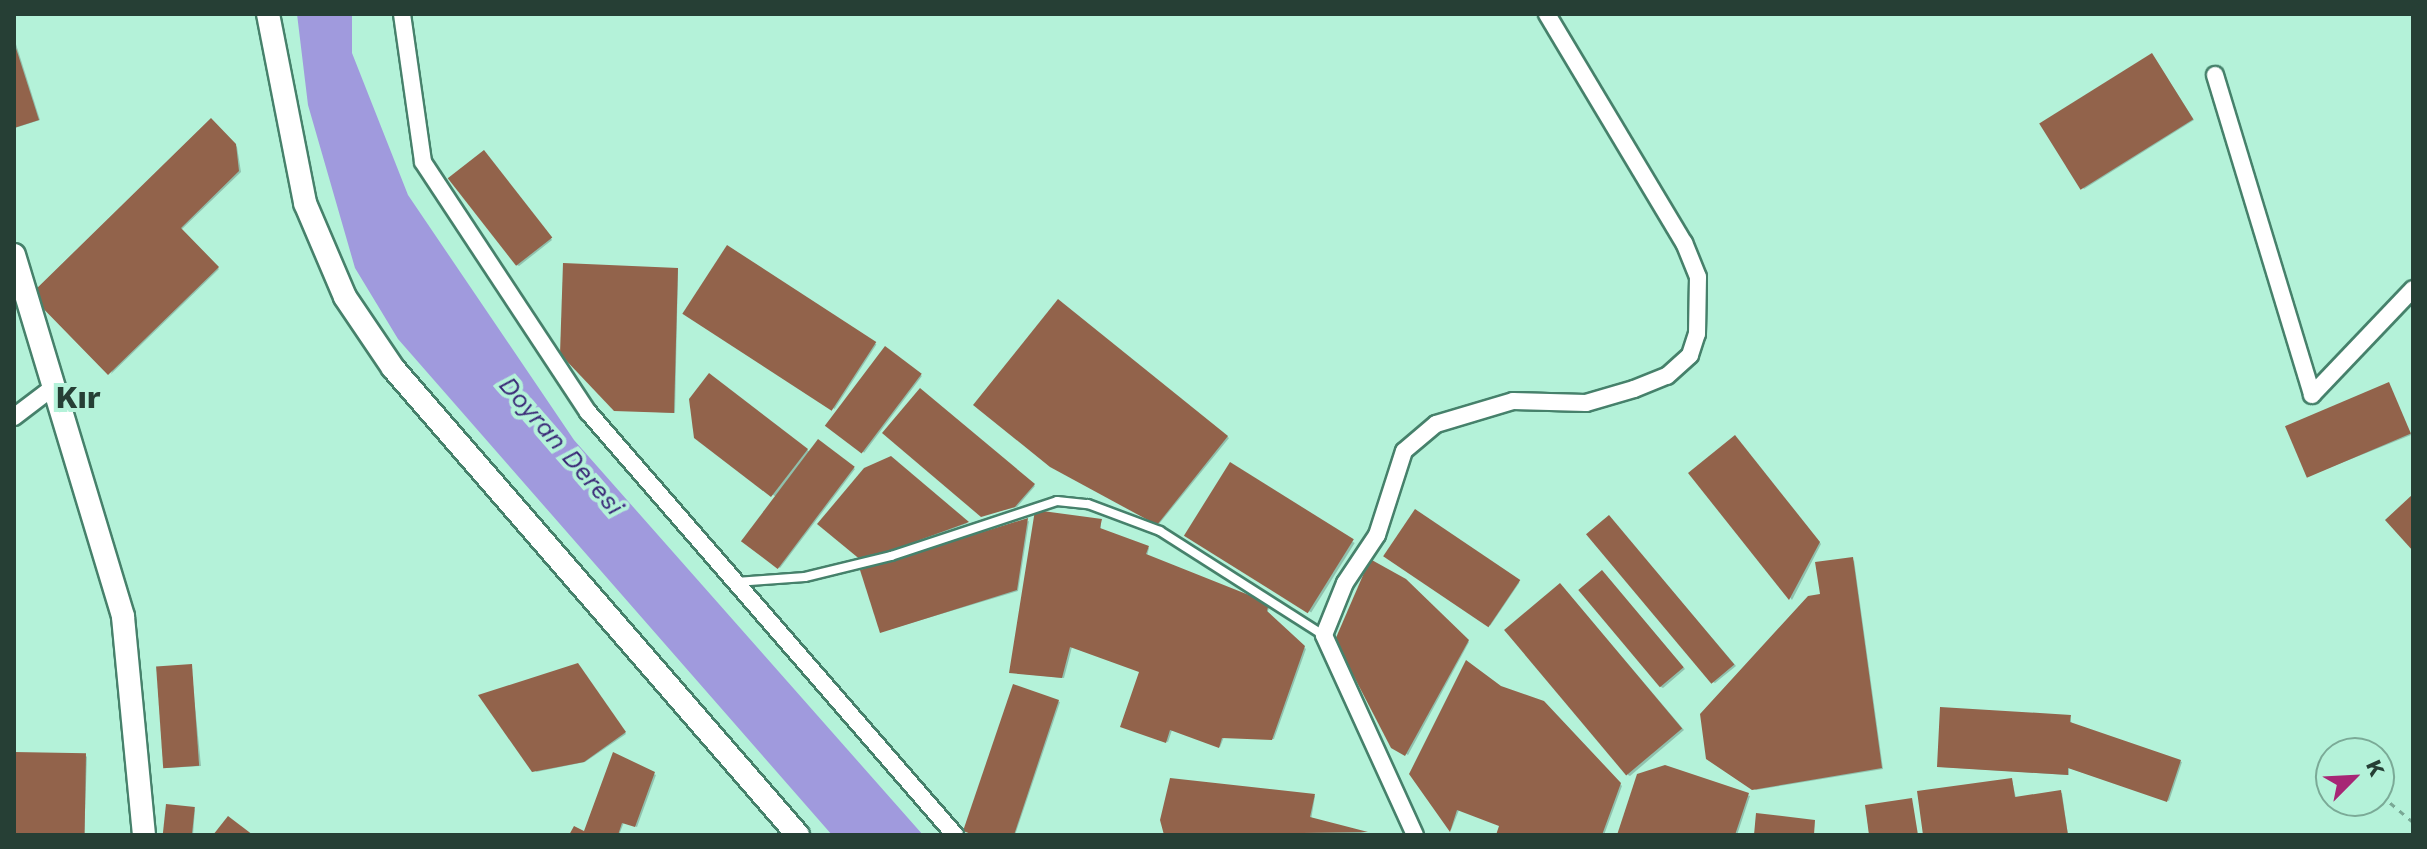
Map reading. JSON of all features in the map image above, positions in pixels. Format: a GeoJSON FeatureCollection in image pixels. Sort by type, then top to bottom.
{"type":"FeatureCollection","features":[{"type":"Feature","properties":{"kind":"street"},"geometry":{"type":"LineString","coordinates":[[268,14],[305,203],[345,297],[393,368],[798,835]]}},
{"type":"Feature","properties":{"kind":"street"},"geometry":{"type":"LineString","coordinates":[[402,14],[423,162],[588,412],[955,835]]}},
{"type":"Feature","properties":{"kind":"street"},"geometry":{"type":"LineString","coordinates":[[1415,835],[1324,635],[1345,583],[1377,535],[1415,435],[1513,401],[1586,403],[1667,376],[1690,355],[1698,277],[1684,243],[1547,14]]}},
{"type":"Feature","properties":{"kind":"street"},"geometry":{"type":"LineString","coordinates":[[2215,75],[2312,395],[2413,289]]}},
{"type":"Feature","properties":{"kind":"street"},"geometry":{"type":"LineString","coordinates":[[14,255],[123,617],[144,835]]}},
{"type":"Feature","properties":{"kind":"street"},"geometry":{"type":"LineString","coordinates":[[14,417],[55,386]]}},
{"type":"Feature","properties":{"kind":"lane"},"geometry":{"type":"LineString","coordinates":[[735,582],[805,577],[891,556],[1057,501],[1088,504],[1160,531],[1324,635]]}},
{"type":"Feature","properties":{"kind":"path"},"geometry":{"type":"LineString","coordinates":[[2395,807],[2413,822]]}},
{"type":"Feature","properties":{"kind":"water","name":"Doyran Deresi"},"geometry":{"type":"Polygon","coordinates":[[[297,14],[352,14],[352,53],[408,195],[574,440],[923,835],[832,835],[398,339],[355,268],[308,105],[297,14]]]}},
{"type":"Feature","properties":{"kind":"building"},"geometry":{"type":"Polygon","coordinates":[[[14,42],[39,120],[14,128],[14,42]]]}},
{"type":"Feature","properties":{"kind":"building"},"geometry":{"type":"Polygon","coordinates":[[[2152,53],[2193,119],[2081,190],[2039,123],[2152,53]]]}},
{"type":"Feature","properties":{"kind":"building"},"geometry":{"type":"Polygon","coordinates":[[[211,118],[236,144],[239,171],[181,228],[219,267],[108,375],[30,295],[211,118]]]}},
{"type":"Feature","properties":{"kind":"building"},"geometry":{"type":"Polygon","coordinates":[[[484,150],[552,237],[516,266],[448,178],[484,150]]]}},
{"type":"Feature","properties":{"kind":"building"},"geometry":{"type":"Polygon","coordinates":[[[727,245],[876,342],[832,411],[682,314],[727,245]]]}},
{"type":"Feature","properties":{"kind":"building"},"geometry":{"type":"Polygon","coordinates":[[[563,263],[678,268],[674,413],[614,411],[560,354],[563,263]]]}},
{"type":"Feature","properties":{"kind":"building"},"geometry":{"type":"Polygon","coordinates":[[[1058,299],[1228,436],[1157,525],[1050,467],[973,405],[1058,299]]]}},
{"type":"Feature","properties":{"kind":"building"},"geometry":{"type":"Polygon","coordinates":[[[885,346],[922,374],[862,454],[825,426],[885,346]]]}},
{"type":"Feature","properties":{"kind":"building"},"geometry":{"type":"Polygon","coordinates":[[[709,373],[808,449],[771,497],[694,438],[689,399],[709,373]]]}},
{"type":"Feature","properties":{"kind":"building"},"geometry":{"type":"Polygon","coordinates":[[[2389,382],[2411,434],[2307,478],[2285,426],[2389,382]]]}},
{"type":"Feature","properties":{"kind":"building"},"geometry":{"type":"Polygon","coordinates":[[[920,388],[1035,484],[1015,507],[981,517],[882,433],[920,388]]]}},
{"type":"Feature","properties":{"kind":"building"},"geometry":{"type":"Polygon","coordinates":[[[1735,435],[1820,542],[1789,600],[1688,473],[1735,435]]]}},
{"type":"Feature","properties":{"kind":"building"},"geometry":{"type":"Polygon","coordinates":[[[818,439],[855,467],[778,569],[741,541],[818,439]]]}},
{"type":"Feature","properties":{"kind":"building"},"geometry":{"type":"Polygon","coordinates":[[[891,456],[969,522],[862,561],[817,524],[864,468],[891,456]]]}},
{"type":"Feature","properties":{"kind":"building"},"geometry":{"type":"Polygon","coordinates":[[[1230,462],[1354,539],[1308,613],[1184,536],[1230,462]]]}},
{"type":"Feature","properties":{"kind":"building"},"geometry":{"type":"Polygon","coordinates":[[[2413,494],[2413,551],[2385,520],[2413,494]]]}},
{"type":"Feature","properties":{"kind":"building"},"geometry":{"type":"Polygon","coordinates":[[[1415,509],[1520,580],[1488,627],[1383,556],[1415,509]]]}},
{"type":"Feature","properties":{"kind":"building"},"geometry":{"type":"Polygon","coordinates":[[[1035,510],[1102,519],[1100,528],[1149,546],[1146,554],[1269,603],[1267,611],[1305,646],[1272,740],[1222,738],[1219,748],[1170,730],[1166,743],[1120,727],[1139,672],[1070,647],[1062,678],[1009,673],[1035,510]]]}},
{"type":"Feature","properties":{"kind":"building"},"geometry":{"type":"Polygon","coordinates":[[[1609,515],[1734,664],[1711,684],[1586,534],[1609,515]]]}},
{"type":"Feature","properties":{"kind":"building"},"geometry":{"type":"Polygon","coordinates":[[[1028,518],[1017,590],[880,633],[860,570],[1028,518]]]}},
{"type":"Feature","properties":{"kind":"building"},"geometry":{"type":"Polygon","coordinates":[[[1853,557],[1882,768],[1752,790],[1706,759],[1700,714],[1808,596],[1820,594],[1815,562],[1853,557]]]}},
{"type":"Feature","properties":{"kind":"building"},"geometry":{"type":"Polygon","coordinates":[[[1370,559],[1406,579],[1469,640],[1405,756],[1391,748],[1335,640],[1370,559]]]}},
{"type":"Feature","properties":{"kind":"building"},"geometry":{"type":"Polygon","coordinates":[[[1602,570],[1684,667],[1660,687],[1578,590],[1602,570]]]}},
{"type":"Feature","properties":{"kind":"building"},"geometry":{"type":"Polygon","coordinates":[[[1560,583],[1682,729],[1626,775],[1504,630],[1560,583]]]}},
{"type":"Feature","properties":{"kind":"building"},"geometry":{"type":"Polygon","coordinates":[[[1466,660],[1501,686],[1544,701],[1621,783],[1602,835],[1496,835],[1499,826],[1457,810],[1450,832],[1409,774],[1466,660]]]}},
{"type":"Feature","properties":{"kind":"building"},"geometry":{"type":"Polygon","coordinates":[[[578,663],[626,732],[584,762],[532,772],[478,695],[578,663]]]}},
{"type":"Feature","properties":{"kind":"building"},"geometry":{"type":"Polygon","coordinates":[[[192,664],[199,766],[163,768],[156,667],[192,664]]]}},
{"type":"Feature","properties":{"kind":"building"},"geometry":{"type":"Polygon","coordinates":[[[1013,684],[1059,700],[1014,835],[974,835],[963,831],[1013,684]]]}},
{"type":"Feature","properties":{"kind":"building"},"geometry":{"type":"Polygon","coordinates":[[[1940,707],[2071,715],[2070,722],[2181,760],[2167,802],[2068,768],[2068,775],[1937,767],[1940,707]]]}},
{"type":"Feature","properties":{"kind":"building"},"geometry":{"type":"Polygon","coordinates":[[[14,752],[86,753],[85,835],[14,835],[14,752]]]}},
{"type":"Feature","properties":{"kind":"building"},"geometry":{"type":"Polygon","coordinates":[[[613,752],[655,772],[635,827],[622,823],[618,835],[569,835],[574,826],[584,831],[613,752]]]}},
{"type":"Feature","properties":{"kind":"building"},"geometry":{"type":"Polygon","coordinates":[[[1665,765],[1749,793],[1735,835],[1617,835],[1637,774],[1665,765]]]}},
{"type":"Feature","properties":{"kind":"building"},"geometry":{"type":"Polygon","coordinates":[[[1170,778],[1315,794],[1310,817],[1368,832],[1164,835],[1160,820],[1170,778]]]}},
{"type":"Feature","properties":{"kind":"building"},"geometry":{"type":"Polygon","coordinates":[[[2012,778],[2015,797],[2061,790],[2068,835],[1923,835],[1917,791],[2012,778]]]}},
{"type":"Feature","properties":{"kind":"building"},"geometry":{"type":"Polygon","coordinates":[[[1912,798],[1918,835],[1869,835],[1865,805],[1912,798]]]}},
{"type":"Feature","properties":{"kind":"building"},"geometry":{"type":"Polygon","coordinates":[[[166,804],[195,807],[192,835],[163,835],[166,804]]]}},
{"type":"Feature","properties":{"kind":"building"},"geometry":{"type":"Polygon","coordinates":[[[1756,813],[1815,820],[1814,835],[1754,835],[1756,813]]]}},
{"type":"Feature","properties":{"kind":"building"},"geometry":{"type":"Polygon","coordinates":[[[228,816],[253,835],[213,835],[228,816]]]}},
{"type":"Feature","properties":{"kind":"district","name":"Kır"},"geometry":{"type":"Point","coordinates":[78,397]}}]}
